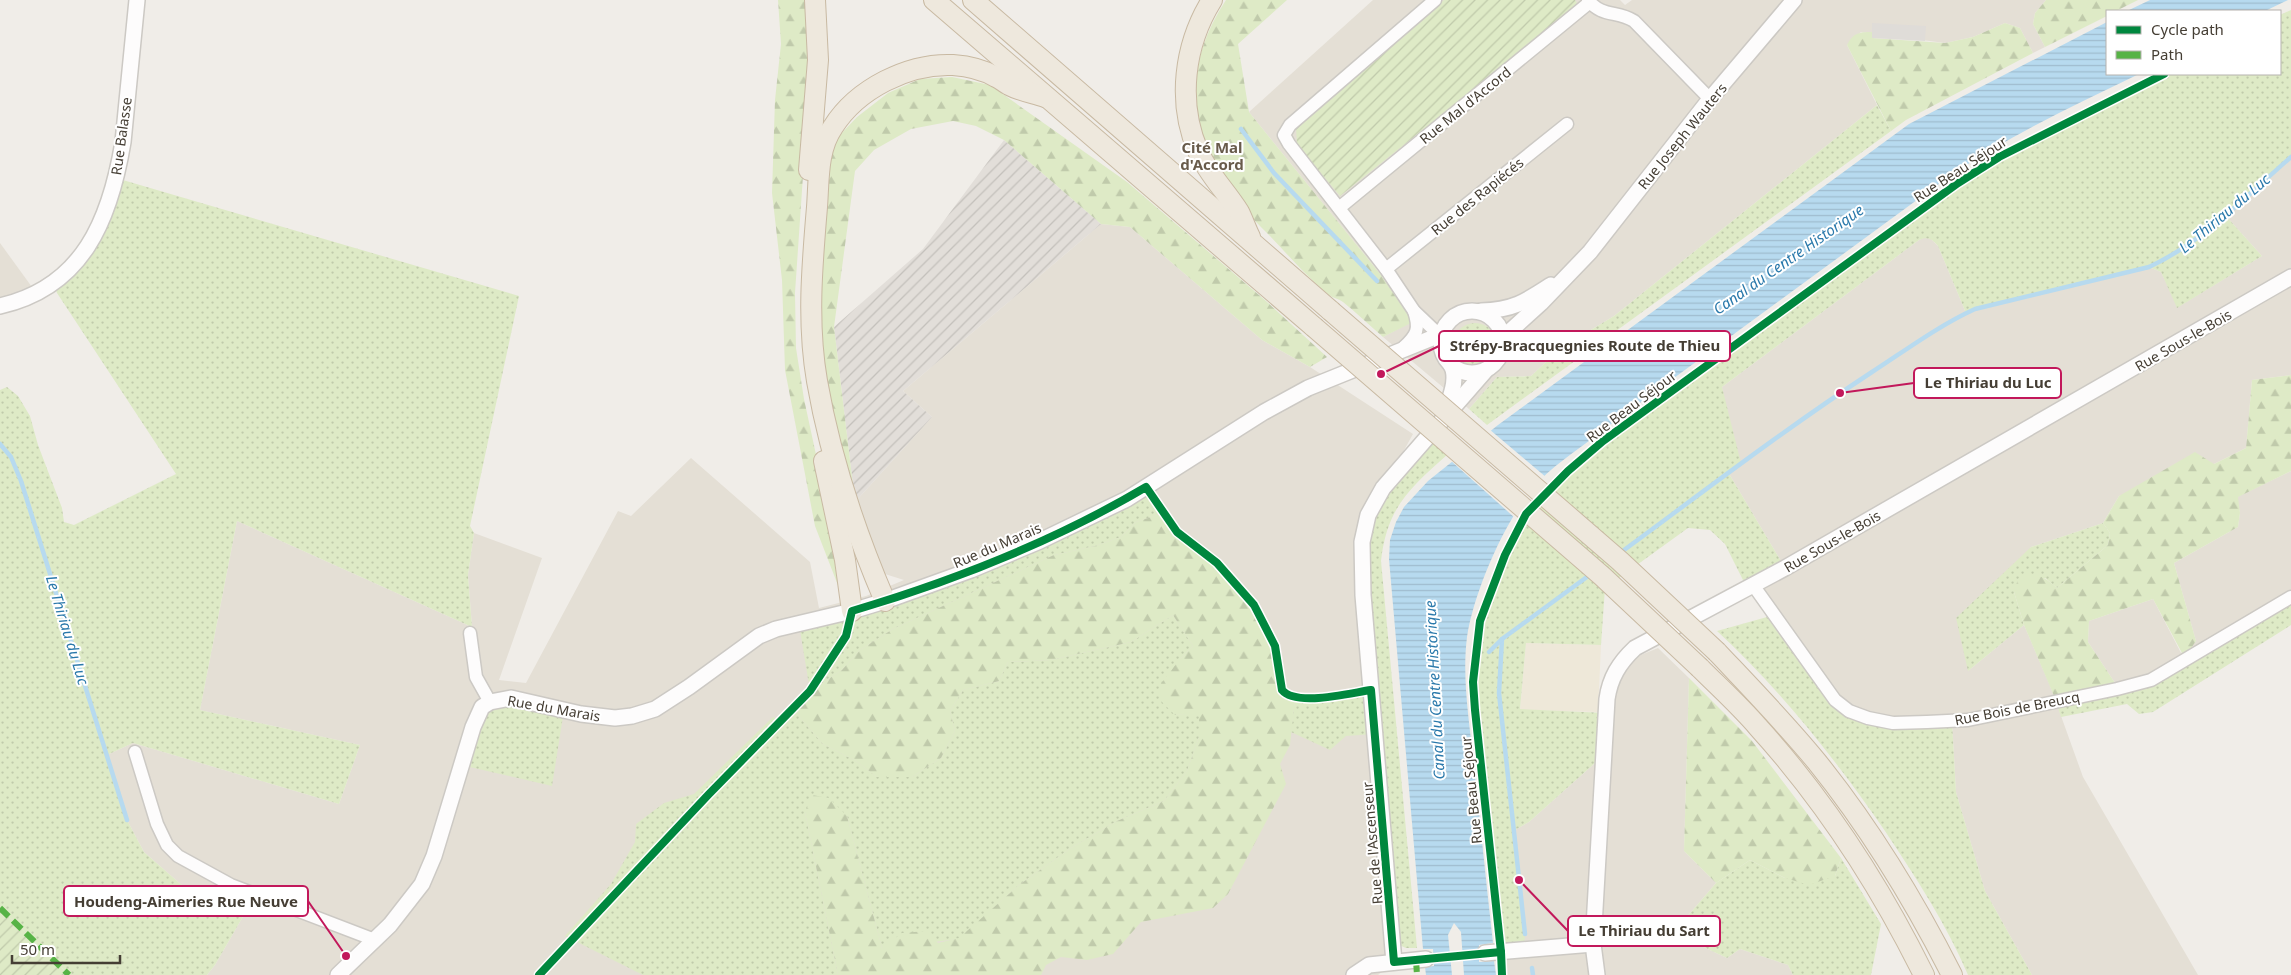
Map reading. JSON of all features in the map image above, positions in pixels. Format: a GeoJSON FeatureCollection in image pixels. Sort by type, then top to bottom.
{"type":"FeatureCollection","features":[{"type":"Feature","properties":{"kind":"highway"},"geometry":{"type":"LineString","coordinates":[[815,0],[818,60],[799,313],[806,383],[845,560],[852,611]]}},
{"type":"Feature","properties":{"kind":"highway"},"geometry":{"type":"LineString","coordinates":[[934,0],[1602,576],[1700,668],[1758,727],[1837,826],[1876,885],[1924,975]]}},
{"type":"Feature","properties":{"kind":"highway"},"geometry":{"type":"LineString","coordinates":[[973,0],[1620,561],[1717,652],[1817,763],[1854,812],[1896,873],[1928,928],[1952,975]]}},
{"type":"Feature","properties":{"kind":"highway"},"geometry":{"type":"LineString","coordinates":[[1212,0],[1196,32],[1188,60],[1185,88],[1189,122],[1198,151],[1215,182],[1238,212],[1253,243]]}},
{"type":"Feature","properties":{"kind":"highway"},"geometry":{"type":"LineString","coordinates":[[885,601],[866,556],[841,478],[817,382],[812,344],[811,295],[821,158],[832,128],[847,109],[867,92],[888,80],[910,71],[952,65],[975,69],[995,76],[1009,85],[1045,97]]}},
{"type":"Feature","properties":{"kind":"street","name":"Rue Balasse"},"geometry":{"type":"LineString","coordinates":[[0,306],[37,294],[54,284],[68,272],[84,252],[107,207],[119,165],[123,142],[137,0]]}},
{"type":"Feature","properties":{"kind":"street"},"geometry":{"type":"LineString","coordinates":[[1400,350],[1415,337],[1418,330],[1414,311],[1386,269],[1289,144],[1284,134],[1290,125],[1435,0]]}},
{"type":"Feature","properties":{"kind":"street","name":"Rue Joseph Wauters"},"geometry":{"type":"LineString","coordinates":[[1501,355],[1508,333],[1541,303],[1590,252],[1710,99],[1794,0]]}},
{"type":"Feature","properties":{"kind":"street","name":"Rue Mal d'Accord"},"geometry":{"type":"LineString","coordinates":[[1339,208],[1589,1],[1600,12],[1625,15],[1634,21],[1710,99]]}},
{"type":"Feature","properties":{"kind":"street","name":"Rue des Rapiécés"},"geometry":{"type":"LineString","coordinates":[[1386,269],[1567,124]]}},
{"type":"Feature","properties":{"kind":"street","name":"Rue Joseph Wauters"},"geometry":{"type":"LineString","coordinates":[[1477,311],[1502,311],[1520,304],[1571,272]]}},
{"type":"Feature","properties":{"kind":"street","name":"Rue Sous-le-Bois"},"geometry":{"type":"LineString","coordinates":[[1597,975],[1593,944],[1607,699],[1614,673],[1626,656],[1635,648],[1754,585],[2291,277]]}},
{"type":"Feature","properties":{"kind":"street"},"geometry":{"type":"LineString","coordinates":[[1414,311],[1443,330]]}},
{"type":"Feature","properties":{"kind":"street"},"geometry":{"type":"LineString","coordinates":[[1477,311],[1486,314],[1500,327],[1503,336],[1501,355],[1486,370],[1468,373],[1447,360],[1441,344],[1443,330],[1459,313],[1477,311]]}},
{"type":"Feature","properties":{"kind":"street","name":"Rue du Marais"},"geometry":{"type":"LineString","coordinates":[[338,975],[404,909],[422,884],[434,856],[473,727],[482,707],[490,702],[511,698],[581,714],[615,718],[632,716],[655,709],[689,687],[759,636],[776,629],[885,601],[1001,558],[1104,510],[1146,487],[1264,412],[1293,396],[1443,330]]}},
{"type":"Feature","properties":{"kind":"street","name":"Rue du Marais"},"geometry":{"type":"LineString","coordinates":[[1400,350],[1432,348],[1441,351],[1447,360]]}},
{"type":"Feature","properties":{"kind":"street","name":"Rue de l'Ascenseur"},"geometry":{"type":"LineString","coordinates":[[1445,416],[1454,379],[1454,370],[1447,360]]}},
{"type":"Feature","properties":{"kind":"street","name":"Rue de l'Ascenseur"},"geometry":{"type":"LineString","coordinates":[[1394,962],[1363,595],[1362,542],[1368,515],[1383,488],[1486,370]]}},
{"type":"Feature","properties":{"kind":"street","name":"Rue Bois de Breucq"},"geometry":{"type":"LineString","coordinates":[[1754,585],[1835,700],[1849,711],[1868,718],[1893,723],[1968,720],[2151,680],[2291,597]]}},
{"type":"Feature","properties":{"kind":"street","name":"Rue du Marais"},"geometry":{"type":"LineString","coordinates":[[470,633],[476,677],[490,702]]}},
{"type":"Feature","properties":{"kind":"street"},"geometry":{"type":"LineString","coordinates":[[135,752],[161,835],[167,845],[178,856],[231,885],[375,940]]}},
{"type":"Feature","properties":{"kind":"street"},"geometry":{"type":"LineString","coordinates":[[1485,953],[1593,944]]}},
{"type":"Feature","properties":{"kind":"street"},"geometry":{"type":"LineString","coordinates":[[1354,975],[1369,965],[1426,959]]}},
{"type":"Feature","properties":{"kind":"shaded area"},"geometry":{"type":"Polygon","coordinates":[[[1373,0],[1620,0],[1625,5],[1632,0],[2046,0],[2035,13],[2033,24],[2045,47],[2033,53],[2020,28],[2005,23],[1973,37],[1945,43],[1861,32],[1847,45],[1877,105],[1614,316],[1561,348],[1531,376],[1497,377],[1469,409],[1383,337],[1413,321],[1381,275],[1249,112],[1373,0]]]}},
{"type":"Feature","properties":{"kind":"shaded area"},"geometry":{"type":"Polygon","coordinates":[[[1872,23],[1926,26],[1925,41],[1872,38],[1872,23]]]}},
{"type":"Feature","properties":{"kind":"shaded area"},"geometry":{"type":"Polygon","coordinates":[[[1004,140],[1101,224],[903,391],[932,417],[855,502],[834,327],[923,249],[1004,140]]]}},
{"type":"Feature","properties":{"kind":"shaded area"},"geometry":{"type":"Polygon","coordinates":[[[2291,157],[2291,375],[2252,380],[2246,448],[2214,464],[2119,496],[2103,523],[2031,547],[1968,671],[2024,625],[2054,695],[2115,683],[2088,642],[2089,621],[2153,599],[2181,653],[2196,641],[2174,563],[2238,527],[2240,513],[2237,497],[2291,471],[2291,597],[2151,680],[2056,702],[2083,777],[2198,975],[2032,975],[1985,891],[1956,792],[1952,721],[1893,723],[1849,711],[1753,585],[1785,568],[1728,472],[1722,387],[1925,237],[1931,239],[1938,246],[1966,313],[2149,267],[2161,272],[2178,307],[2262,256],[2225,215],[2291,157]]]}},
{"type":"Feature","properties":{"kind":"shaded area"},"geometry":{"type":"Polygon","coordinates":[[[1101,224],[1130,227],[1262,340],[1310,367],[1413,434],[1368,515],[1394,962],[1378,975],[207,975],[215,965],[245,913],[201,902],[144,852],[127,820],[107,755],[133,743],[339,804],[360,745],[200,710],[237,521],[472,627],[468,575],[474,533],[542,558],[499,680],[526,683],[618,511],[631,516],[691,458],[810,562],[819,608],[866,596],[904,580],[885,574],[874,563],[855,502],[932,417],[903,391],[1101,224]]]}},
{"type":"Feature","properties":{"kind":"shaded area"},"geometry":{"type":"Polygon","coordinates":[[[0,243],[37,294],[0,306],[0,243]]]}},
{"type":"Feature","properties":{"kind":"shaded area"},"geometry":{"type":"Polygon","coordinates":[[[1526,643],[1601,645],[1598,712],[1520,710],[1526,643]]]}},
{"type":"Feature","properties":{"kind":"shaded area"},"geometry":{"type":"Polygon","coordinates":[[[1658,648],[1689,678],[1684,851],[1716,883],[1673,933],[1727,958],[1740,949],[1788,965],[1793,975],[1502,975],[1501,952],[1519,880],[1513,831],[1529,822],[1604,755],[1619,664],[1658,648]]]}},
{"type":"Feature","properties":{"kind":"green space"},"geometry":{"type":"Polygon","coordinates":[[[778,0],[807,0],[812,44],[795,293],[796,348],[804,399],[840,566],[839,588],[815,526],[785,370],[782,280],[772,193],[775,100],[781,44],[778,0]]]}},
{"type":"Feature","properties":{"kind":"green space"},"geometry":{"type":"Polygon","coordinates":[[[1226,0],[1287,0],[1238,44],[1249,112],[1381,275],[1413,322],[1383,337],[1348,306],[1329,295],[1306,274],[1241,206],[1216,172],[1199,128],[1196,85],[1199,63],[1205,42],[1226,0]]]}},
{"type":"Feature","properties":{"kind":"green space"},"geometry":{"type":"Polygon","coordinates":[[[1444,0],[1575,0],[1577,3],[1554,25],[1340,196],[1297,145],[1296,127],[1444,0]]]}},
{"type":"Feature","properties":{"kind":"green space"},"geometry":{"type":"Polygon","coordinates":[[[2046,0],[2138,0],[2118,10],[2106,10],[2106,16],[2045,47],[2033,24],[2035,13],[2046,0]]]}},
{"type":"Feature","properties":{"kind":"green space"},"geometry":{"type":"Polygon","coordinates":[[[2291,10],[2291,157],[2225,215],[2262,256],[2177,308],[2161,272],[2149,267],[1966,313],[1938,246],[1930,239],[1925,238],[1919,240],[1722,387],[1741,463],[1728,472],[1785,568],[1744,582],[1725,544],[1710,530],[1688,528],[1605,588],[1601,645],[1526,643],[1520,709],[1606,713],[1604,755],[1529,822],[1513,831],[1525,934],[1524,950],[1501,952],[1473,682],[1480,621],[1505,555],[1526,514],[1568,471],[1603,441],[1958,183],[1999,157],[2162,75],[2281,75],[2281,15],[2291,10]]]}},
{"type":"Feature","properties":{"kind":"green space"},"geometry":{"type":"Polygon","coordinates":[[[2005,23],[2020,28],[2033,53],[1906,120],[1891,131],[1847,45],[1854,36],[1867,32],[1872,32],[1872,38],[1945,43],[1973,37],[2005,23]]]}},
{"type":"Feature","properties":{"kind":"green space"},"geometry":{"type":"Polygon","coordinates":[[[952,77],[990,85],[1127,182],[1266,301],[1327,357],[1310,367],[1262,340],[1130,227],[1101,224],[1004,140],[976,126],[953,121],[911,129],[874,150],[855,171],[834,327],[855,502],[825,397],[818,347],[827,162],[839,136],[857,117],[888,93],[920,79],[952,77]]]}},
{"type":"Feature","properties":{"kind":"green space"},"geometry":{"type":"Polygon","coordinates":[[[1877,105],[1891,131],[1487,425],[1469,409],[1497,377],[1531,376],[1561,348],[1614,316],[1877,105]]]}},
{"type":"Feature","properties":{"kind":"green space"},"geometry":{"type":"Polygon","coordinates":[[[116,178],[519,296],[470,526],[474,533],[468,575],[472,627],[237,521],[200,710],[360,745],[339,804],[133,743],[107,755],[127,820],[144,852],[201,902],[245,913],[215,965],[207,975],[69,975],[0,908],[0,390],[7,387],[18,396],[30,416],[38,445],[62,508],[64,522],[74,525],[176,474],[57,293],[54,284],[68,272],[116,178]]]}},
{"type":"Feature","properties":{"kind":"green space"},"geometry":{"type":"Polygon","coordinates":[[[1475,323],[1487,327],[1493,333],[1497,345],[1493,357],[1487,363],[1475,367],[1463,363],[1457,357],[1453,345],[1457,333],[1463,327],[1475,323]]]}},
{"type":"Feature","properties":{"kind":"green space"},"geometry":{"type":"Polygon","coordinates":[[[2291,375],[2291,471],[2238,497],[2240,513],[2238,527],[2174,563],[2196,641],[2189,651],[2182,653],[2153,599],[2089,621],[2088,642],[2115,683],[2054,696],[2024,625],[2014,592],[2018,579],[2035,575],[2048,580],[2057,588],[2108,545],[2110,533],[2103,523],[2119,496],[2195,452],[2214,464],[2246,448],[2252,380],[2291,375]]]}},
{"type":"Feature","properties":{"kind":"green space"},"geometry":{"type":"Polygon","coordinates":[[[1427,435],[1448,454],[1422,477],[1402,500],[1389,526],[1381,561],[1417,948],[1406,948],[1399,945],[1375,734],[1346,736],[1330,750],[1291,732],[1295,698],[1371,690],[1368,515],[1427,435]]]}},
{"type":"Feature","properties":{"kind":"green space"},"geometry":{"type":"Polygon","coordinates":[[[1146,487],[1163,513],[1136,522],[1121,537],[1095,546],[1054,555],[893,629],[860,650],[842,670],[810,691],[799,624],[869,606],[1146,487]]]}},
{"type":"Feature","properties":{"kind":"green space"},"geometry":{"type":"Polygon","coordinates":[[[1163,513],[1186,541],[1217,563],[1254,605],[1275,646],[1282,690],[1287,695],[1295,698],[1290,745],[1280,764],[1286,784],[1228,894],[1213,908],[1141,922],[1113,954],[1087,960],[1061,957],[1046,965],[1041,975],[838,975],[805,812],[812,795],[829,798],[847,816],[882,948],[902,933],[927,931],[938,943],[959,938],[1019,885],[1071,848],[1117,821],[1164,801],[1187,771],[1199,737],[1199,714],[1175,715],[1161,701],[1160,685],[1180,659],[1193,646],[1173,615],[1131,642],[1051,660],[1008,662],[999,681],[963,690],[950,711],[955,731],[941,758],[912,777],[877,777],[856,761],[823,744],[802,720],[794,707],[810,691],[842,670],[860,650],[893,629],[1054,555],[1095,546],[1121,537],[1136,522],[1163,513]]]}},
{"type":"Feature","properties":{"kind":"green space"},"geometry":{"type":"Polygon","coordinates":[[[2103,523],[2110,533],[2108,545],[2057,588],[2045,578],[2014,592],[2024,625],[1968,671],[1956,618],[2031,547],[2103,523]]]}},
{"type":"Feature","properties":{"kind":"green space"},"geometry":{"type":"Polygon","coordinates":[[[2291,597],[2291,625],[2153,712],[2139,714],[2127,704],[2061,717],[2056,702],[2151,680],[2291,597]]]}},
{"type":"Feature","properties":{"kind":"green space"},"geometry":{"type":"Polygon","coordinates":[[[1173,615],[1193,646],[1180,659],[1175,715],[1199,713],[1199,737],[1187,771],[1164,801],[1117,821],[1071,848],[1019,885],[959,939],[882,948],[847,816],[805,812],[838,975],[643,975],[565,936],[611,884],[635,842],[636,824],[664,803],[694,794],[773,717],[780,721],[794,707],[802,720],[823,744],[856,761],[877,777],[912,777],[941,758],[955,731],[950,711],[963,690],[999,681],[1008,662],[1051,660],[1131,642],[1173,615]]]}},
{"type":"Feature","properties":{"kind":"green space"},"geometry":{"type":"Polygon","coordinates":[[[1767,617],[1812,679],[1835,700],[1868,718],[1952,721],[1956,792],[1985,891],[2032,975],[1968,975],[1930,901],[1866,804],[1807,726],[1763,677],[1717,631],[1767,617]]]}},
{"type":"Feature","properties":{"kind":"green space"},"geometry":{"type":"Polygon","coordinates":[[[1689,678],[1752,741],[1841,858],[1835,876],[1809,885],[1785,878],[1750,860],[1716,883],[1684,851],[1689,678]]]}},
{"type":"Feature","properties":{"kind":"green space"},"geometry":{"type":"Polygon","coordinates":[[[490,702],[564,710],[552,786],[461,765],[490,702]]]}},
{"type":"Feature","properties":{"kind":"green space"},"geometry":{"type":"Polygon","coordinates":[[[1841,858],[1881,924],[1871,975],[1793,975],[1788,965],[1740,949],[1727,958],[1673,933],[1716,883],[1750,860],[1785,878],[1835,876],[1841,858]]]}},
{"type":"Feature","properties":{"kind":"green space"},"geometry":{"type":"Polygon","coordinates":[[[0,908],[69,975],[0,975],[0,908]]]}},
{"type":"Feature","properties":{"kind":"water"},"geometry":{"type":"Polygon","coordinates":[[[2150,0],[2288,0],[2267,10],[2129,10],[2150,0]]]}},
{"type":"Feature","properties":{"kind":"water","name":"Canal du Centre Historique"},"geometry":{"type":"Polygon","coordinates":[[[2106,23],[2106,75],[2137,75],[2020,134],[1973,160],[1951,175],[1599,433],[1547,474],[1532,489],[1511,521],[1491,560],[1476,600],[1467,637],[1465,667],[1468,713],[1493,943],[1479,945],[1479,962],[1494,961],[1496,975],[1426,975],[1425,967],[1434,966],[1433,949],[1423,949],[1389,559],[1390,540],[1396,522],[1404,507],[1428,481],[1498,425],[1909,124],[2106,23]]]}},
{"type":"Feature","properties":{"kind":"pier"},"geometry":{"type":"Polygon","coordinates":[[[1489,429],[1547,478],[1535,489],[1515,518],[1450,460],[1489,429]]]}},
{"type":"Feature","properties":{"kind":"pier"},"geometry":{"type":"Polygon","coordinates":[[[1454,923],[1461,932],[1464,975],[1452,975],[1448,935],[1454,923]]]}},
{"type":"Feature","properties":{"kind":"waterway"},"geometry":{"type":"LineString","coordinates":[[1241,129],[1274,173],[1377,281]]}},
{"type":"Feature","properties":{"kind":"waterway","name":"Le Thiriau du Luc"},"geometry":{"type":"LineString","coordinates":[[1620,553],[1808,416],[1948,323],[1975,309],[2149,267],[2188,245],[2241,202],[2291,157]]}},
{"type":"Feature","properties":{"kind":"waterway","name":"Le Thiriau du Luc"},"geometry":{"type":"LineString","coordinates":[[0,444],[11,457],[21,481],[127,820]]}},
{"type":"Feature","properties":{"kind":"waterway","name":"Le Thiriau du Luc"},"geometry":{"type":"LineString","coordinates":[[1489,652],[1502,639],[1591,574]]}},
{"type":"Feature","properties":{"kind":"waterway"},"geometry":{"type":"LineString","coordinates":[[1502,639],[1499,693],[1525,934]]}},
{"type":"Feature","properties":{"kind":"waterway"},"geometry":{"type":"LineString","coordinates":[[1532,968],[1533,975]]}},
{"type":"Feature","properties":{"kind":"marked path"},"geometry":{"type":"LineString","coordinates":[[0,908],[69,975]]}},
{"type":"Feature","properties":{"kind":"marked path"},"geometry":{"type":"LineString","coordinates":[[1416,960],[1417,975]]}},
{"type":"Feature","properties":{"kind":"cycle path","name":"Rue Beau Séjour"},"geometry":{"type":"LineString","coordinates":[[1502,975],[1473,682],[1480,621],[1505,555],[1526,514],[1568,471],[1603,441],[1958,183],[1999,157],[2162,75]]}},
{"type":"Feature","properties":{"kind":"cycle path"},"geometry":{"type":"LineString","coordinates":[[539,975],[709,794],[810,691],[846,636],[852,611],[928,587],[1003,558],[1076,525],[1146,487],[1177,532],[1217,563],[1254,605],[1275,646],[1282,690],[1289,695],[1299,698],[1324,698],[1371,690],[1394,962],[1501,952]]}},
{"type":"Feature","properties":{"kind":"place","name":"Strépy-Bracquegnies Route de Thieu"},"geometry":{"type":"Point","coordinates":[1381,374]}},
{"type":"Feature","properties":{"kind":"place","name":"Le Thiriau du Luc"},"geometry":{"type":"Point","coordinates":[1840,393]}},
{"type":"Feature","properties":{"kind":"place","name":"Le Thiriau du Sart"},"geometry":{"type":"Point","coordinates":[1519,880]}},
{"type":"Feature","properties":{"kind":"place","name":"Houdeng-Aimeries Rue Neuve"},"geometry":{"type":"Point","coordinates":[346,956]}},
{"type":"Feature","properties":{"kind":"district","name":"Cité Mal d'Accord"},"geometry":{"type":"Point","coordinates":[1212,156]}}]}
